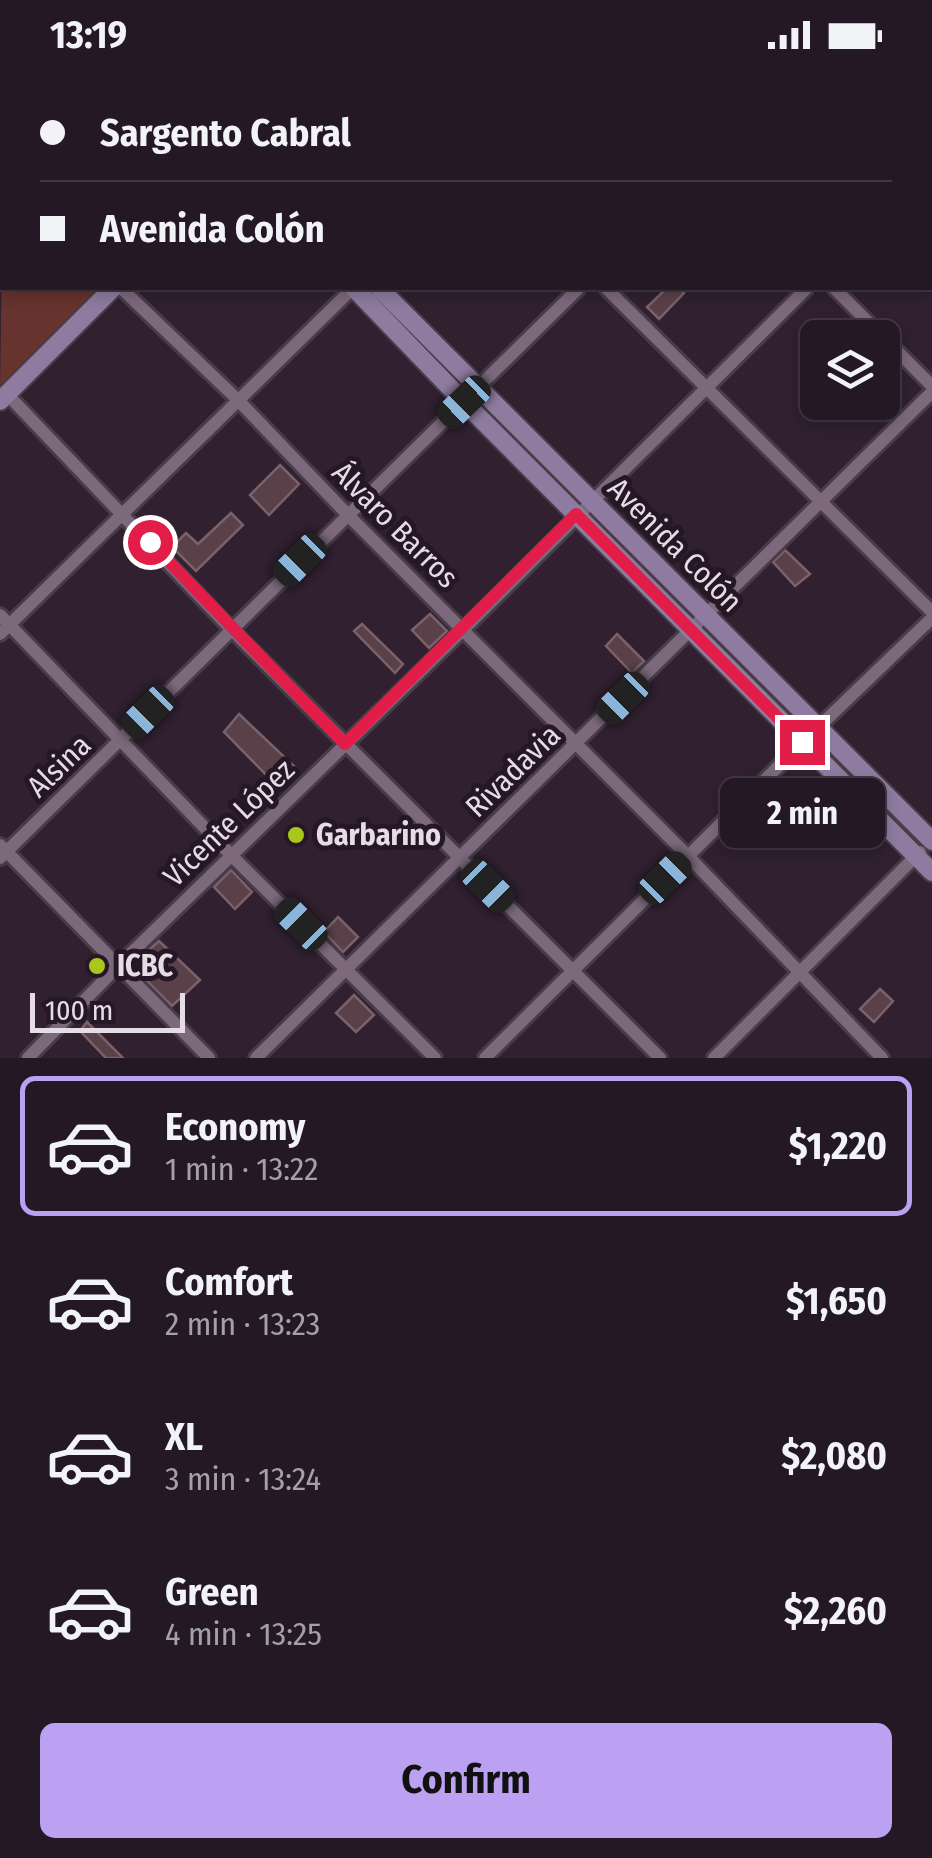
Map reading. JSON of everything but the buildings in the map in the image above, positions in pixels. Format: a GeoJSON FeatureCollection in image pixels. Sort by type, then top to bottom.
{"type":"FeatureCollection","features":[{"type":"Feature","properties":{"kind":"main road"},"geometry":{"type":"LineString","coordinates":[[3,397],[115,290]]}},
{"type":"Feature","properties":{"kind":"main road","name":"Avenida Colón"},"geometry":{"type":"LineString","coordinates":[[355,290],[591,500],[932,840]]}},
{"type":"Feature","properties":{"kind":"main road","name":"Avenida Colón"},"geometry":{"type":"LineString","coordinates":[[381,290],[576,514],[932,872]]}},
{"type":"Feature","properties":{"kind":"street","name":"Álvaro Barros"},"geometry":{"type":"LineString","coordinates":[[119,290],[238,400],[882,1058]]}},
{"type":"Feature","properties":{"kind":"street"},"geometry":{"type":"LineString","coordinates":[[351,290],[123,514],[3,625],[435,1058]]}},
{"type":"Feature","properties":{"kind":"street","name":"Alsina"},"geometry":{"type":"LineString","coordinates":[[2,852],[578,290]]}},
{"type":"Feature","properties":{"kind":"street"},"geometry":{"type":"LineString","coordinates":[[485,1058],[932,616],[608,290]]}},
{"type":"Feature","properties":{"kind":"street","name":"Vicente López"},"geometry":{"type":"LineString","coordinates":[[28,1058],[805,290]]}},
{"type":"Feature","properties":{"kind":"street"},"geometry":{"type":"LineString","coordinates":[[836,290],[932,389]]}},
{"type":"Feature","properties":{"kind":"street","name":"Rivadavia"},"geometry":{"type":"LineString","coordinates":[[256,1058],[932,389]]}},
{"type":"Feature","properties":{"kind":"street"},"geometry":{"type":"LineString","coordinates":[[3,397],[660,1058]]}},
{"type":"Feature","properties":{"kind":"street"},"geometry":{"type":"LineString","coordinates":[[714,1058],[932,840]]}},
{"type":"Feature","properties":{"kind":"street"},"geometry":{"type":"LineString","coordinates":[[2,852],[209,1058]]}},
{"type":"Feature","properties":{"kind":"shaded area"},"geometry":{"type":"Polygon","coordinates":[[[1,290],[105,290],[0,393],[1,290]]]}},
{"type":"Feature","properties":{"kind":"place","name":"Garbarino"},"geometry":{"type":"Point","coordinates":[296,835]}},
{"type":"Feature","properties":{"kind":"place","name":"ICBC"},"geometry":{"type":"Point","coordinates":[97,966]}},
{"type":"Feature","properties":{"kind":"route"},"geometry":{"type":"LineString","coordinates":[[150,542],[345,744],[576,514],[802,742]]}}]}
